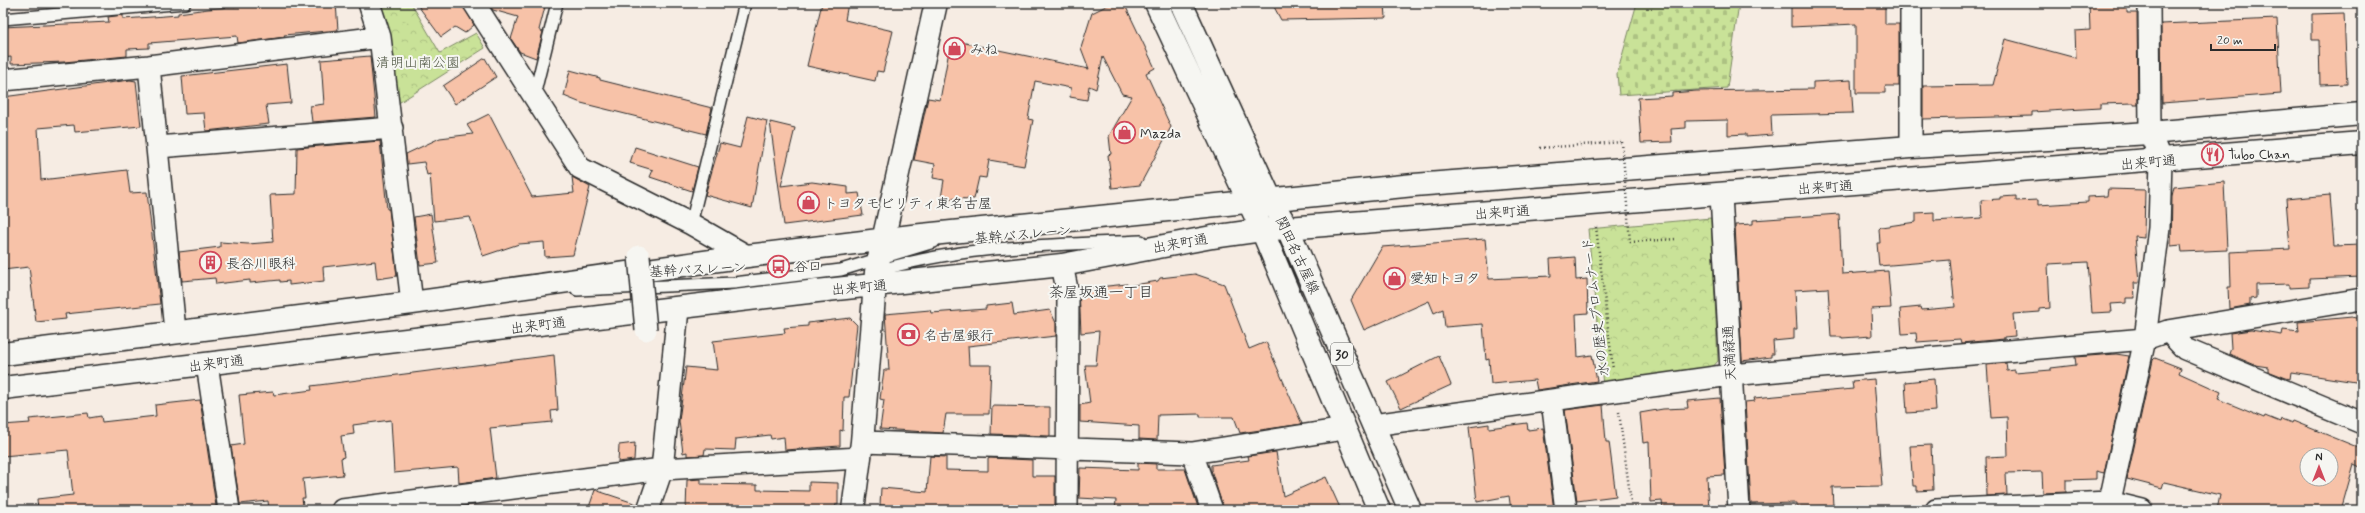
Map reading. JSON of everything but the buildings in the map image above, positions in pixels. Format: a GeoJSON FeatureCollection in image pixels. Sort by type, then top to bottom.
{"type":"FeatureCollection","features":[{"type":"Feature","properties":{"kind":"main road"},"geometry":{"type":"LineString","coordinates":[[853,510],[861,450],[878,264],[936,3]]}},
{"type":"Feature","properties":{"kind":"main road","name":"関田名古屋線"},"geometry":{"type":"LineString","coordinates":[[1156,3],[1262,230],[1379,510]]}},
{"type":"Feature","properties":{"kind":"main road","name":"関田名古屋線"},"geometry":{"type":"LineString","coordinates":[[1181,3],[1271,200],[1288,229],[1410,510]]}},
{"type":"Feature","properties":{"kind":"main road","name":"出来町通"},"geometry":{"type":"LineString","coordinates":[[3,388],[678,309],[818,291],[878,264],[975,230],[1414,185],[1911,147],[2150,133],[2362,114]]}},
{"type":"Feature","properties":{"kind":"main road","name":"出来町通"},"geometry":{"type":"LineString","coordinates":[[3,354],[175,331],[488,294],[747,256],[878,264],[1062,265],[1212,237],[1262,230],[2161,161],[2362,143]]}},
{"type":"Feature","properties":{"kind":"street"},"geometry":{"type":"LineString","coordinates":[[369,3],[380,37],[412,303]]}},
{"type":"Feature","properties":{"kind":"street"},"geometry":{"type":"LineString","coordinates":[[474,3],[580,168],[691,224],[747,256]]}},
{"type":"Feature","properties":{"kind":"street"},"geometry":{"type":"LineString","coordinates":[[1911,3],[1911,147]]}},
{"type":"Feature","properties":{"kind":"street"},"geometry":{"type":"LineString","coordinates":[[2108,506],[2145,339],[2159,228],[2161,161],[2150,133],[2149,3]]}},
{"type":"Feature","properties":{"kind":"street"},"geometry":{"type":"LineString","coordinates":[[3,80],[148,66],[380,37]]}},
{"type":"Feature","properties":{"kind":"street"},"geometry":{"type":"LineString","coordinates":[[148,66],[158,147],[175,331]]}},
{"type":"Feature","properties":{"kind":"street"},"geometry":{"type":"LineString","coordinates":[[158,147],[392,128]]}},
{"type":"Feature","properties":{"kind":"street","name":"天満緑通"},"geometry":{"type":"LineString","coordinates":[[1721,195],[1730,375],[1739,510]]}},
{"type":"Feature","properties":{"kind":"street"},"geometry":{"type":"LineString","coordinates":[[639,256],[646,330]]}},
{"type":"Feature","properties":{"kind":"street"},"geometry":{"type":"LineString","coordinates":[[1062,265],[1068,294],[1066,510]]}},
{"type":"Feature","properties":{"kind":"street"},"geometry":{"type":"LineString","coordinates":[[1373,426],[1730,375],[2145,339],[2168,331],[2362,299]]}},
{"type":"Feature","properties":{"kind":"street"},"geometry":{"type":"LineString","coordinates":[[648,510],[662,469],[678,309]]}},
{"type":"Feature","properties":{"kind":"street"},"geometry":{"type":"LineString","coordinates":[[2168,331],[2185,349],[2362,423]]}},
{"type":"Feature","properties":{"kind":"street"},"geometry":{"type":"LineString","coordinates":[[207,364],[229,510]]}},
{"type":"Feature","properties":{"kind":"street"},"geometry":{"type":"LineString","coordinates":[[1552,401],[1566,510]]}},
{"type":"Feature","properties":{"kind":"street"},"geometry":{"type":"LineString","coordinates":[[342,510],[364,509],[662,469],[861,450],[1066,448],[1192,453],[1344,429]]}},
{"type":"Feature","properties":{"kind":"street"},"geometry":{"type":"LineString","coordinates":[[1192,453],[1212,510]]}},
{"type":"Feature","properties":{"kind":"street"},"geometry":{"type":"LineString","coordinates":[[1936,510],[2108,506],[2142,510]]}},
{"type":"Feature","properties":{"kind":"lane"},"geometry":{"type":"LineString","coordinates":[[3,19],[185,3]]}},
{"type":"Feature","properties":{"kind":"lane"},"geometry":{"type":"LineString","coordinates":[[534,96],[557,3]]}},
{"type":"Feature","properties":{"kind":"lane"},"geometry":{"type":"LineString","coordinates":[[691,224],[745,3]]}},
{"type":"Feature","properties":{"kind":"lane","name":"基幹バスレーン"},"geometry":{"type":"LineString","coordinates":[[488,294],[734,283],[1020,247],[1212,237]]}},
{"type":"Feature","properties":{"kind":"path"},"geometry":{"type":"LineString","coordinates":[[1540,148],[1622,142],[1630,242],[1676,239]]}},
{"type":"Feature","properties":{"kind":"path","name":"水の歴史プロムナード"},"geometry":{"type":"LineString","coordinates":[[1596,227],[1613,377]]}},
{"type":"Feature","properties":{"kind":"path"},"geometry":{"type":"LineString","coordinates":[[1618,408],[1632,510]]}},
{"type":"Feature","properties":{"kind":"green space","name":"清明山南公園"},"geometry":{"type":"Polygon","coordinates":[[[378,3],[411,3],[440,53],[476,33],[485,48],[397,104],[390,33],[378,3]]]}},
{"type":"Feature","properties":{"kind":"green space"},"geometry":{"type":"Polygon","coordinates":[[[1637,3],[1739,3],[1727,88],[1619,95],[1617,74],[1637,3]]]}},
{"type":"Feature","properties":{"kind":"green space"},"geometry":{"type":"Polygon","coordinates":[[[1711,218],[1718,361],[1710,370],[1603,386],[1588,229],[1711,218]]]}},
{"type":"Feature","properties":{"kind":"place","name":"みね"},"geometry":{"type":"Point","coordinates":[955,49]}},
{"type":"Feature","properties":{"kind":"place","name":"Mazda"},"geometry":{"type":"Point","coordinates":[1124,133]}},
{"type":"Feature","properties":{"kind":"place","name":"Tubo Chan"},"geometry":{"type":"Point","coordinates":[2213,154]}},
{"type":"Feature","properties":{"kind":"place","name":"トヨタモビリティ東名古屋"},"geometry":{"type":"Point","coordinates":[808,203]}},
{"type":"Feature","properties":{"kind":"place","name":"長谷川眼科"},"geometry":{"type":"Point","coordinates":[211,263]}},
{"type":"Feature","properties":{"kind":"place","name":"谷口"},"geometry":{"type":"Point","coordinates":[778,266]}},
{"type":"Feature","properties":{"kind":"place","name":"愛知トヨタ"},"geometry":{"type":"Point","coordinates":[1394,278]}},
{"type":"Feature","properties":{"kind":"place","name":"名古屋銀行"},"geometry":{"type":"Point","coordinates":[909,335]}},
{"type":"Feature","properties":{"kind":"district","name":"茶屋坂通一丁目"},"geometry":{"type":"Point","coordinates":[1101,292]}}]}
